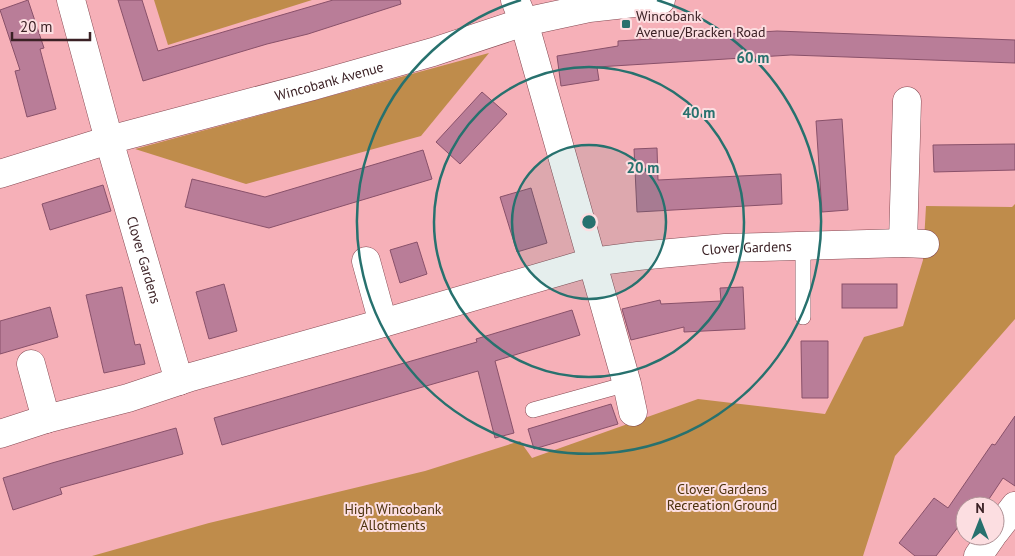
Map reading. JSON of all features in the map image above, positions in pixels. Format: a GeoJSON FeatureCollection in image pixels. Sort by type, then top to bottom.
{"type":"FeatureCollection","features":[{"type":"Feature","properties":{"kind":"street","name":"Clover Gardens"},"geometry":{"type":"LineString","coordinates":[[71,0],[179,381]]}},
{"type":"Feature","properties":{"kind":"street","name":"Wincobank Avenue"},"geometry":{"type":"LineString","coordinates":[[0,174],[110,140],[322,84],[433,52],[519,11],[589,8],[661,0]]}},
{"type":"Feature","properties":{"kind":"street"},"geometry":{"type":"LineString","coordinates":[[519,11],[627,384],[633,412]]}},
{"type":"Feature","properties":{"kind":"street","name":"Clover Gardens"},"geometry":{"type":"LineString","coordinates":[[0,434],[46,419],[128,398],[179,381],[592,262],[725,248],[914,244],[907,101]]}},
{"type":"Feature","properties":{"kind":"street"},"geometry":{"type":"LineString","coordinates":[[366,261],[384,323]]}},
{"type":"Feature","properties":{"kind":"street"},"geometry":{"type":"LineString","coordinates":[[31,364],[46,419]]}},
{"type":"Feature","properties":{"kind":"street"},"geometry":{"type":"LineString","coordinates":[[1005,519],[1015,506]]}},
{"type":"Feature","properties":{"kind":"lane"},"geometry":{"type":"LineString","coordinates":[[803,247],[803,317]]}},
{"type":"Feature","properties":{"kind":"lane"},"geometry":{"type":"LineString","coordinates":[[533,410],[627,384]]}},
{"type":"Feature","properties":{"kind":"green space"},"geometry":{"type":"Polygon","coordinates":[[[154,0],[312,0],[168,45],[154,0]]]}},
{"type":"Feature","properties":{"kind":"green space"},"geometry":{"type":"Polygon","coordinates":[[[489,53],[421,136],[246,184],[135,149],[489,53]]]}},
{"type":"Feature","properties":{"kind":"green space"},"geometry":{"type":"Polygon","coordinates":[[[1015,204],[1015,319],[895,456],[863,556],[92,556],[209,523],[425,471],[520,441],[532,458],[698,399],[825,414],[864,337],[903,326],[923,260],[926,206],[1012,207],[1015,204]]]}},
{"type":"Feature","properties":{"kind":"building"},"geometry":{"type":"Polygon","coordinates":[[[28,0],[44,48],[40,49],[56,109],[27,117],[15,71],[20,70],[0,10],[28,0]]]}},
{"type":"Feature","properties":{"kind":"building"},"geometry":{"type":"Polygon","coordinates":[[[118,0],[142,0],[158,51],[333,0],[400,0],[401,4],[308,34],[267,44],[143,81],[118,0]]]}},
{"type":"Feature","properties":{"kind":"building"},"geometry":{"type":"Polygon","coordinates":[[[777,31],[1015,40],[1015,63],[791,55],[597,67],[599,80],[561,86],[557,56],[618,46],[618,41],[777,31]]]}},
{"type":"Feature","properties":{"kind":"building"},"geometry":{"type":"Polygon","coordinates":[[[482,92],[507,114],[460,164],[436,142],[482,92]]]}},
{"type":"Feature","properties":{"kind":"building"},"geometry":{"type":"Polygon","coordinates":[[[842,119],[848,210],[822,212],[816,121],[842,119]]]}},
{"type":"Feature","properties":{"kind":"building"},"geometry":{"type":"Polygon","coordinates":[[[1015,144],[1015,170],[934,172],[933,145],[1015,144]]]}},
{"type":"Feature","properties":{"kind":"building"},"geometry":{"type":"Polygon","coordinates":[[[657,148],[658,180],[781,174],[782,204],[637,212],[634,149],[657,148]]]}},
{"type":"Feature","properties":{"kind":"building"},"geometry":{"type":"Polygon","coordinates":[[[423,150],[432,179],[269,228],[185,207],[192,179],[265,197],[423,150]]]}},
{"type":"Feature","properties":{"kind":"building"},"geometry":{"type":"Polygon","coordinates":[[[103,185],[111,211],[50,230],[42,204],[103,185]]]}},
{"type":"Feature","properties":{"kind":"building"},"geometry":{"type":"Polygon","coordinates":[[[531,188],[547,243],[517,252],[500,197],[531,188]]]}},
{"type":"Feature","properties":{"kind":"building"},"geometry":{"type":"Polygon","coordinates":[[[417,242],[427,274],[400,283],[390,250],[417,242]]]}},
{"type":"Feature","properties":{"kind":"building"},"geometry":{"type":"Polygon","coordinates":[[[224,284],[237,331],[209,339],[196,292],[224,284]]]}},
{"type":"Feature","properties":{"kind":"building"},"geometry":{"type":"Polygon","coordinates":[[[842,284],[897,284],[897,308],[842,308],[842,284]]]}},
{"type":"Feature","properties":{"kind":"building"},"geometry":{"type":"Polygon","coordinates":[[[122,287],[135,345],[140,344],[145,364],[104,373],[86,295],[122,287]]]}},
{"type":"Feature","properties":{"kind":"building"},"geometry":{"type":"Polygon","coordinates":[[[743,287],[745,329],[684,332],[684,327],[631,340],[622,309],[660,300],[661,304],[721,301],[720,288],[743,287]]]}},
{"type":"Feature","properties":{"kind":"building"},"geometry":{"type":"Polygon","coordinates":[[[50,307],[58,337],[0,354],[0,321],[50,307]]]}},
{"type":"Feature","properties":{"kind":"building"},"geometry":{"type":"Polygon","coordinates":[[[572,310],[580,335],[495,361],[514,433],[495,438],[478,371],[222,445],[214,418],[477,342],[476,339],[572,310]]]}},
{"type":"Feature","properties":{"kind":"building"},"geometry":{"type":"Polygon","coordinates":[[[801,341],[828,341],[828,398],[802,398],[801,341]]]}},
{"type":"Feature","properties":{"kind":"building"},"geometry":{"type":"Polygon","coordinates":[[[611,404],[618,424],[534,449],[528,429],[611,404]]]}},
{"type":"Feature","properties":{"kind":"building"},"geometry":{"type":"Polygon","coordinates":[[[1015,416],[1015,486],[1003,478],[991,496],[956,496],[992,444],[995,445],[1015,416]]]}},
{"type":"Feature","properties":{"kind":"building"},"geometry":{"type":"Polygon","coordinates":[[[176,428],[183,454],[60,488],[62,494],[13,510],[3,478],[176,428]]]}},
{"type":"Feature","properties":{"kind":"building"},"geometry":{"type":"Polygon","coordinates":[[[934,498],[948,508],[955,498],[955,531],[936,556],[915,556],[899,543],[934,498]]]}},
{"type":"Feature","properties":{"kind":"place","name":"Wincobank Avenue/Bracken Road"},"geometry":{"type":"Point","coordinates":[626,24]}},
{"type":"Feature","properties":{"kind":"park label","name":"Clover Gardens Recreation Ground"},"geometry":{"type":"Point","coordinates":[722,498]}},
{"type":"Feature","properties":{"kind":"park label","name":"High Wincobank Allotments"},"geometry":{"type":"Point","coordinates":[393,518]}}]}
